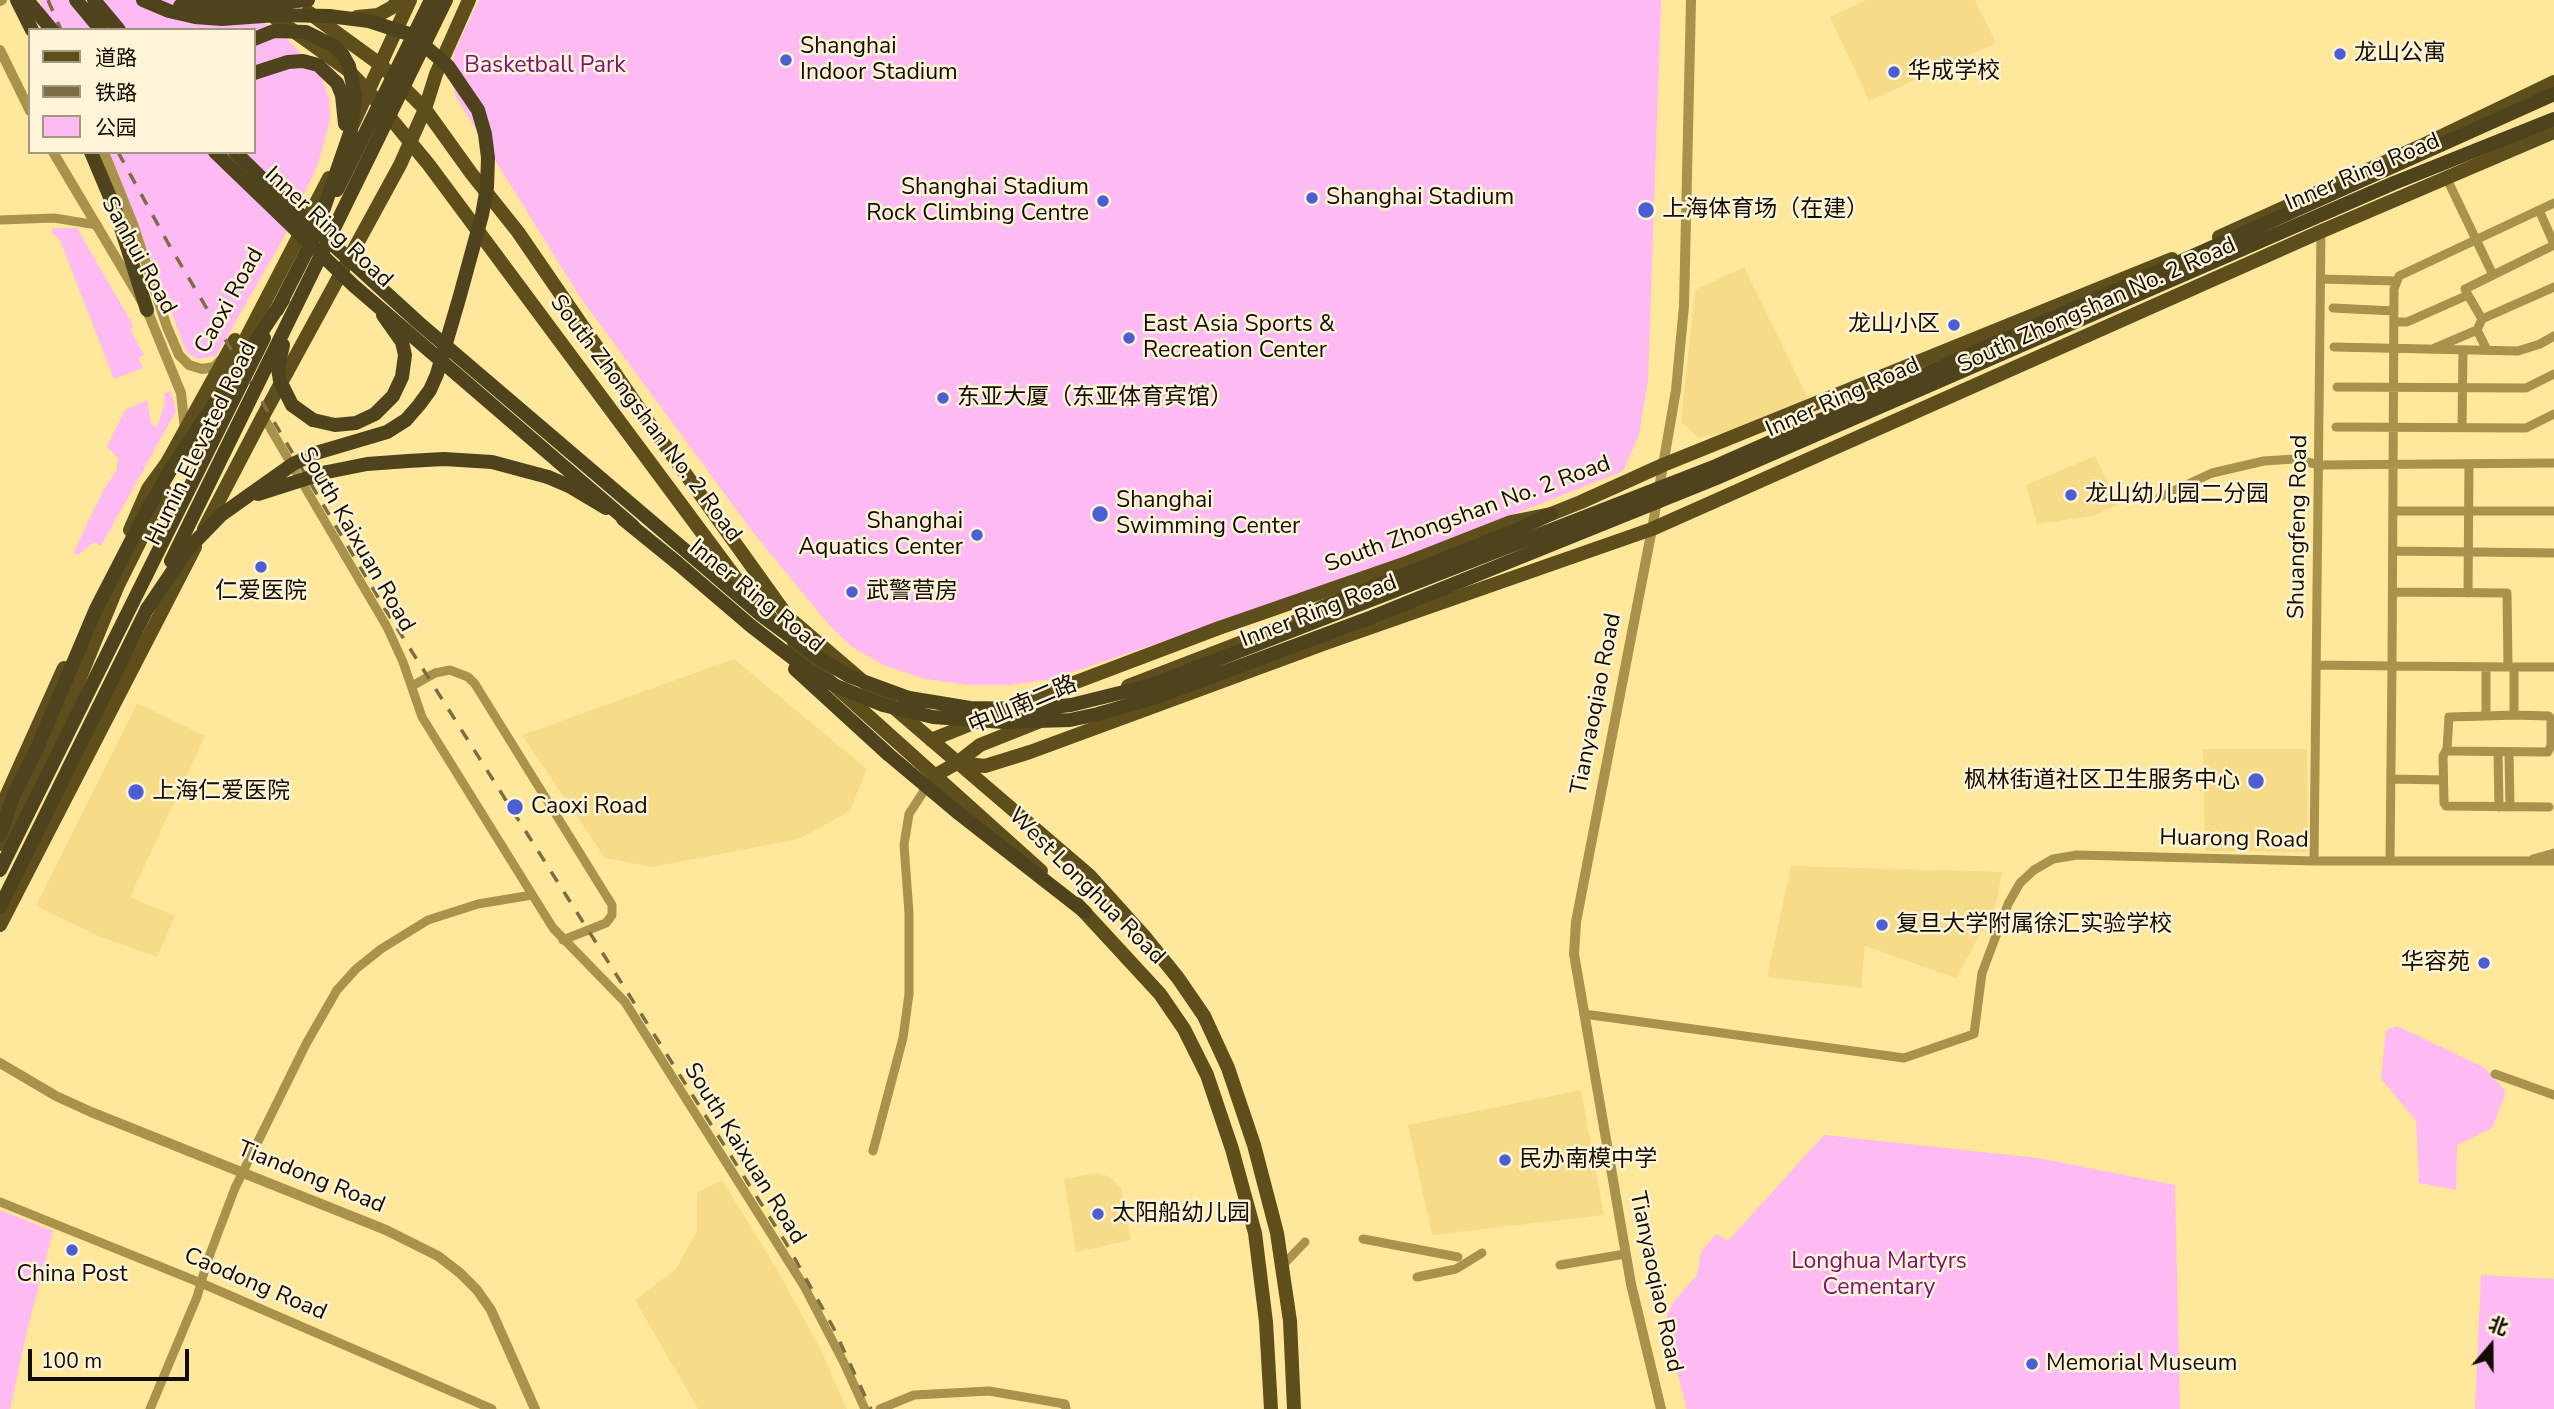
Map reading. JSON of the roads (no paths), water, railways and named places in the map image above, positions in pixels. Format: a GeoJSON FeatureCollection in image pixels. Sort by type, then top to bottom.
{"type":"FeatureCollection","features":[{"type":"Feature","properties":{"kind":"highway"},"geometry":{"type":"LineString","coordinates":[[17,0],[31,28]]}},
{"type":"Feature","properties":{"kind":"highway"},"geometry":{"type":"LineString","coordinates":[[29,0],[48,28]]}},
{"type":"Feature","properties":{"kind":"highway"},"geometry":{"type":"LineString","coordinates":[[76,0],[99,28]]}},
{"type":"Feature","properties":{"kind":"highway"},"geometry":{"type":"LineString","coordinates":[[94,0],[117,28]]}},
{"type":"Feature","properties":{"kind":"highway"},"geometry":{"type":"LineString","coordinates":[[145,0],[195,7],[302,3]]}},
{"type":"Feature","properties":{"kind":"highway"},"geometry":{"type":"LineString","coordinates":[[145,0],[169,11],[195,17],[222,19],[277,15],[329,16],[369,20],[412,35],[448,66],[478,110],[485,134],[488,168],[482,215],[437,374],[430,390],[406,420],[387,432],[316,453],[293,464],[221,515],[195,539],[147,609]]}},
{"type":"Feature","properties":{"kind":"highway"},"geometry":{"type":"LineString","coordinates":[[314,237],[431,0]]}},
{"type":"Feature","properties":{"kind":"highway","name":"Humin Elevated Road"},"geometry":{"type":"LineString","coordinates":[[0,870],[446,0]]}},
{"type":"Feature","properties":{"kind":"highway"},"geometry":{"type":"LineString","coordinates":[[256,37],[274,31],[306,32],[334,46],[344,55],[353,81],[355,96],[351,130],[288,304],[279,358],[280,381],[292,405],[303,415],[324,425],[344,425],[366,419],[386,406],[398,388],[404,368],[402,342],[389,321],[366,296]]}},
{"type":"Feature","properties":{"kind":"highway"},"geometry":{"type":"LineString","coordinates":[[256,72],[274,65],[303,61],[318,65],[329,73],[337,83],[344,107],[345,133],[339,160]]}},
{"type":"Feature","properties":{"kind":"highway","name":"Inner Ring Road"},"geometry":{"type":"LineString","coordinates":[[236,154],[419,323],[761,615],[819,658],[849,676],[880,689],[937,704],[970,708],[1034,709],[1071,705],[1152,685],[1716,466],[2135,282],[2554,93]]}},
{"type":"Feature","properties":{"kind":"highway","name":"Inner Ring Road"},"geometry":{"type":"LineString","coordinates":[[217,154],[366,296],[783,652],[836,686],[908,712],[978,721],[1030,723],[1070,720],[1157,697],[1372,617],[1714,479],[2371,193],[2554,119]]}},
{"type":"Feature","properties":{"kind":"highway"},"geometry":{"type":"LineString","coordinates":[[92,154],[115,209],[147,310]]}},
{"type":"Feature","properties":{"kind":"highway"},"geometry":{"type":"LineString","coordinates":[[250,154],[284,200]]}},
{"type":"Feature","properties":{"kind":"highway"},"geometry":{"type":"LineString","coordinates":[[0,835],[13,794],[38,746],[96,609],[144,516],[171,469],[288,304]]}},
{"type":"Feature","properties":{"kind":"highway","name":"Humin Elevated Road"},"geometry":{"type":"LineString","coordinates":[[0,907],[147,609],[288,304]]}},
{"type":"Feature","properties":{"kind":"highway"},"geometry":{"type":"LineString","coordinates":[[243,499],[284,484],[367,464],[470,460],[519,468],[548,477],[569,486],[634,526]]}},
{"type":"Feature","properties":{"kind":"highway"},"geometry":{"type":"LineString","coordinates":[[1227,655],[1246,639],[1551,514]]}},
{"type":"Feature","properties":{"kind":"highway"},"geometry":{"type":"LineString","coordinates":[[751,626],[889,755],[1085,912]]}},
{"type":"Feature","properties":{"kind":"main road","name":"South Zhongshan No. 2 Road"},"geometry":{"type":"LineString","coordinates":[[250,0],[348,70],[369,92],[735,577],[815,668],[934,776],[957,763],[985,765],[1030,752],[1326,643],[1652,529],[2322,231],[2554,132]]}},
{"type":"Feature","properties":{"kind":"main road"},"geometry":{"type":"LineString","coordinates":[[302,3],[335,15],[366,17],[384,13],[400,0]]}},
{"type":"Feature","properties":{"kind":"main road","name":"Caoxi Road"},"geometry":{"type":"LineString","coordinates":[[0,810],[148,489],[172,465],[213,400],[299,239],[410,0]]}},
{"type":"Feature","properties":{"kind":"main road"},"geometry":{"type":"LineString","coordinates":[[0,925],[263,416],[400,165],[469,0]]}},
{"type":"Feature","properties":{"kind":"main road","name":"South Zhongshan No. 2 Road"},"geometry":{"type":"LineString","coordinates":[[302,3],[381,65],[425,109],[518,232],[649,423],[788,617],[931,740],[1219,628],[1409,562],[1511,522],[1551,514],[1663,465],[2190,251],[2554,82]]}},
{"type":"Feature","properties":{"kind":"main road","name":"Caoxi Road"},"geometry":{"type":"LineString","coordinates":[[0,844],[31,787],[65,714],[186,427],[286,248],[299,239]]}},
{"type":"Feature","properties":{"kind":"main road","name":"Caoxi Road"},"geometry":{"type":"LineString","coordinates":[[186,427],[213,400]]}},
{"type":"Feature","properties":{"kind":"main road","name":"中山南二路"},"geometry":{"type":"LineString","coordinates":[[931,740],[957,763],[980,745],[1173,668],[1521,537],[1551,514]]}},
{"type":"Feature","properties":{"kind":"main road","name":"West Longhua Road"},"geometry":{"type":"LineString","coordinates":[[957,763],[1089,875],[1144,936],[1204,1016],[1228,1068],[1254,1145],[1277,1233],[1290,1321],[1294,1409]]}},
{"type":"Feature","properties":{"kind":"main road","name":"West Longhua Road"},"geometry":{"type":"LineString","coordinates":[[934,776],[984,818],[1085,912],[1160,994],[1184,1029],[1207,1075],[1232,1149],[1255,1233],[1266,1322],[1271,1409]]}},
{"type":"Feature","properties":{"kind":"street","name":"Tianyaoqiao Road"},"geometry":{"type":"LineString","coordinates":[[1661,1409],[1625,1254],[1574,954],[1576,922],[1676,390],[1684,306],[1691,0]]}},
{"type":"Feature","properties":{"kind":"street"},"geometry":{"type":"LineString","coordinates":[[0,50],[28,107]]}},
{"type":"Feature","properties":{"kind":"street","name":"Sanhui Road"},"geometry":{"type":"LineString","coordinates":[[54,154],[147,310],[178,386],[184,405],[186,427]]}},
{"type":"Feature","properties":{"kind":"street","name":"Sanhui Road"},"geometry":{"type":"LineString","coordinates":[[105,154],[179,355],[189,365],[202,369],[214,367],[226,356]]}},
{"type":"Feature","properties":{"kind":"street"},"geometry":{"type":"LineString","coordinates":[[2446,177],[2493,275]]}},
{"type":"Feature","properties":{"kind":"street","name":"Shuangfeng Road"},"geometry":{"type":"LineString","coordinates":[[2311,195],[2322,231],[2314,861]]}},
{"type":"Feature","properties":{"kind":"street"},"geometry":{"type":"LineString","coordinates":[[2390,861],[2396,281],[2399,276],[2554,203]]}},
{"type":"Feature","properties":{"kind":"street"},"geometry":{"type":"LineString","coordinates":[[2482,319],[2465,289],[2554,245],[2539,210]]}},
{"type":"Feature","properties":{"kind":"street"},"geometry":{"type":"LineString","coordinates":[[0,220],[54,218],[97,225]]}},
{"type":"Feature","properties":{"kind":"street"},"geometry":{"type":"LineString","coordinates":[[2321,279],[2396,281]]}},
{"type":"Feature","properties":{"kind":"street"},"geometry":{"type":"LineString","coordinates":[[2432,350],[2477,330],[2482,319],[2554,287]]}},
{"type":"Feature","properties":{"kind":"street"},"geometry":{"type":"LineString","coordinates":[[2394,322],[2407,322],[2468,295]]}},
{"type":"Feature","properties":{"kind":"street"},"geometry":{"type":"LineString","coordinates":[[2333,308],[2394,310]]}},
{"type":"Feature","properties":{"kind":"street"},"geometry":{"type":"LineString","coordinates":[[2477,330],[2487,350]]}},
{"type":"Feature","properties":{"kind":"street"},"geometry":{"type":"LineString","coordinates":[[2334,347],[2518,351],[2554,336]]}},
{"type":"Feature","properties":{"kind":"street"},"geometry":{"type":"LineString","coordinates":[[2462,427],[2463,350]]}},
{"type":"Feature","properties":{"kind":"street"},"geometry":{"type":"LineString","coordinates":[[2337,387],[2526,388],[2554,374]]}},
{"type":"Feature","properties":{"kind":"street"},"geometry":{"type":"LineString","coordinates":[[2336,427],[2526,428],[2554,414]]}},
{"type":"Feature","properties":{"kind":"street","name":"South Kaixuan Road"},"geometry":{"type":"LineString","coordinates":[[263,416],[387,627],[422,717],[532,895],[563,940],[601,975],[625,1002],[804,1286],[865,1409]]}},
{"type":"Feature","properties":{"kind":"street"},"geometry":{"type":"LineString","coordinates":[[2160,497],[2212,473],[2237,466],[2294,459],[2320,465],[2554,463]]}},
{"type":"Feature","properties":{"kind":"street"},"geometry":{"type":"LineString","coordinates":[[2468,593],[2469,464]]}},
{"type":"Feature","properties":{"kind":"street"},"geometry":{"type":"LineString","coordinates":[[2393,511],[2554,511]]}},
{"type":"Feature","properties":{"kind":"street"},"geometry":{"type":"LineString","coordinates":[[2393,551],[2554,552]]}},
{"type":"Feature","properties":{"kind":"street"},"geometry":{"type":"LineString","coordinates":[[2393,592],[2507,593],[2514,715]]}},
{"type":"Feature","properties":{"kind":"street"},"geometry":{"type":"LineString","coordinates":[[2317,665],[2554,667]]}},
{"type":"Feature","properties":{"kind":"street"},"geometry":{"type":"LineString","coordinates":[[2486,667],[2486,716]]}},
{"type":"Feature","properties":{"kind":"street"},"geometry":{"type":"LineString","coordinates":[[412,686],[435,673],[450,670],[468,677],[475,684],[612,905],[612,915],[606,923],[563,940]]}},
{"type":"Feature","properties":{"kind":"street"},"geometry":{"type":"LineString","coordinates":[[2447,748],[2452,752],[2548,752],[2552,745],[2552,720],[2549,716],[2449,718],[2447,748],[2443,756],[2443,780],[2446,806],[2550,807]]}},
{"type":"Feature","properties":{"kind":"street"},"geometry":{"type":"LineString","coordinates":[[2509,752],[2510,807]]}},
{"type":"Feature","properties":{"kind":"street"},"geometry":{"type":"LineString","coordinates":[[2498,753],[2499,807]]}},
{"type":"Feature","properties":{"kind":"street"},"geometry":{"type":"LineString","coordinates":[[873,1151],[903,1038],[909,994],[909,913],[904,845],[909,814],[934,776]]}},
{"type":"Feature","properties":{"kind":"street"},"geometry":{"type":"LineString","coordinates":[[2391,779],[2443,780]]}},
{"type":"Feature","properties":{"kind":"street"},"geometry":{"type":"LineString","coordinates":[[2521,862],[2554,853]]}},
{"type":"Feature","properties":{"kind":"street","name":"Huarong Road"},"geometry":{"type":"LineString","coordinates":[[1584,1014],[1904,1058],[1974,1034],[1982,973],[2008,904],[2020,883],[2034,870],[2053,859],[2077,855],[2314,861],[2554,861]]}},
{"type":"Feature","properties":{"kind":"street"},"geometry":{"type":"LineString","coordinates":[[150,1409],[201,1283],[228,1205],[323,1011],[337,990],[356,969],[388,944],[428,920],[478,904],[532,895]]}},
{"type":"Feature","properties":{"kind":"street","name":"Tiandong Road"},"geometry":{"type":"LineString","coordinates":[[0,1063],[56,1096],[92,1112],[413,1243],[438,1256],[477,1290],[491,1310],[535,1409]]}},
{"type":"Feature","properties":{"kind":"street"},"geometry":{"type":"LineString","coordinates":[[2495,1074],[2554,1096]]}},
{"type":"Feature","properties":{"kind":"street","name":"Caodong Road"},"geometry":{"type":"LineString","coordinates":[[0,1202],[201,1283],[492,1409]]}},
{"type":"Feature","properties":{"kind":"street"},"geometry":{"type":"LineString","coordinates":[[1363,1239],[1458,1257]]}},
{"type":"Feature","properties":{"kind":"street"},"geometry":{"type":"LineString","coordinates":[[1282,1266],[1305,1242]]}},
{"type":"Feature","properties":{"kind":"street"},"geometry":{"type":"LineString","coordinates":[[1417,1277],[1456,1269],[1482,1253]]}},
{"type":"Feature","properties":{"kind":"street"},"geometry":{"type":"LineString","coordinates":[[1560,1265],[1625,1254]]}},
{"type":"Feature","properties":{"kind":"street"},"geometry":{"type":"LineString","coordinates":[[880,1409],[914,1395],[989,1391],[1065,1404],[1066,1409]]}},
{"type":"Feature","properties":{"kind":"railway"},"geometry":{"type":"LineString","coordinates":[[48,0],[60,28]]}},
{"type":"Feature","properties":{"kind":"railway"},"geometry":{"type":"LineString","coordinates":[[119,154],[168,243],[385,609],[786,1243],[833,1327],[871,1409]]}},
{"type":"Feature","properties":{"kind":"place","name":"龙山公寓"},"geometry":{"type":"Point","coordinates":[2340,54]}},
{"type":"Feature","properties":{"kind":"place","name":"Shanghai Indoor Stadium"},"geometry":{"type":"Point","coordinates":[786,60]}},
{"type":"Feature","properties":{"kind":"place","name":"华成学校"},"geometry":{"type":"Point","coordinates":[1894,72]}},
{"type":"Feature","properties":{"kind":"place","name":"Shanghai Stadium"},"geometry":{"type":"Point","coordinates":[1312,198]}},
{"type":"Feature","properties":{"kind":"place","name":"Shanghai Stadium Rock Climbing Centre"},"geometry":{"type":"Point","coordinates":[1103,201]}},
{"type":"Feature","properties":{"kind":"place","name":"上海体育场（在建）"},"geometry":{"type":"Point","coordinates":[1646,210]}},
{"type":"Feature","properties":{"kind":"place","name":"龙山小区"},"geometry":{"type":"Point","coordinates":[1954,325]}},
{"type":"Feature","properties":{"kind":"place","name":"East Asia Sports & Recreation Center"},"geometry":{"type":"Point","coordinates":[1129,338]}},
{"type":"Feature","properties":{"kind":"place","name":"东亚大厦（东亚体育宾馆）"},"geometry":{"type":"Point","coordinates":[943,398]}},
{"type":"Feature","properties":{"kind":"place","name":"龙山幼儿园二分园"},"geometry":{"type":"Point","coordinates":[2071,495]}},
{"type":"Feature","properties":{"kind":"place","name":"Shanghai Swimming Center"},"geometry":{"type":"Point","coordinates":[1100,514]}},
{"type":"Feature","properties":{"kind":"place","name":"Shanghai Aquatics Center"},"geometry":{"type":"Point","coordinates":[977,535]}},
{"type":"Feature","properties":{"kind":"place","name":"仁爱医院"},"geometry":{"type":"Point","coordinates":[261,567]}},
{"type":"Feature","properties":{"kind":"place","name":"武警营房"},"geometry":{"type":"Point","coordinates":[852,592]}},
{"type":"Feature","properties":{"kind":"place","name":"枫林街道社区卫生服务中心"},"geometry":{"type":"Point","coordinates":[2256,781]}},
{"type":"Feature","properties":{"kind":"place","name":"上海仁爱医院"},"geometry":{"type":"Point","coordinates":[136,792]}},
{"type":"Feature","properties":{"kind":"place","name":"Caoxi Road"},"geometry":{"type":"Point","coordinates":[515,807]}},
{"type":"Feature","properties":{"kind":"place","name":"复旦大学附属徐汇实验学校"},"geometry":{"type":"Point","coordinates":[1882,925]}},
{"type":"Feature","properties":{"kind":"place","name":"华容苑"},"geometry":{"type":"Point","coordinates":[2484,963]}},
{"type":"Feature","properties":{"kind":"place","name":"民办南模中学"},"geometry":{"type":"Point","coordinates":[1505,1160]}},
{"type":"Feature","properties":{"kind":"place","name":"太阳船幼儿园"},"geometry":{"type":"Point","coordinates":[1098,1214]}},
{"type":"Feature","properties":{"kind":"place","name":"China Post"},"geometry":{"type":"Point","coordinates":[72,1250]}},
{"type":"Feature","properties":{"kind":"place","name":"Memorial Museum"},"geometry":{"type":"Point","coordinates":[2032,1364]}},
{"type":"Feature","properties":{"kind":"park label","name":"Basketball Park"},"geometry":{"type":"Point","coordinates":[545,66]}},
{"type":"Feature","properties":{"kind":"park label","name":"Longhua Martyrs Cementary"},"geometry":{"type":"Point","coordinates":[1879,1275]}}]}
